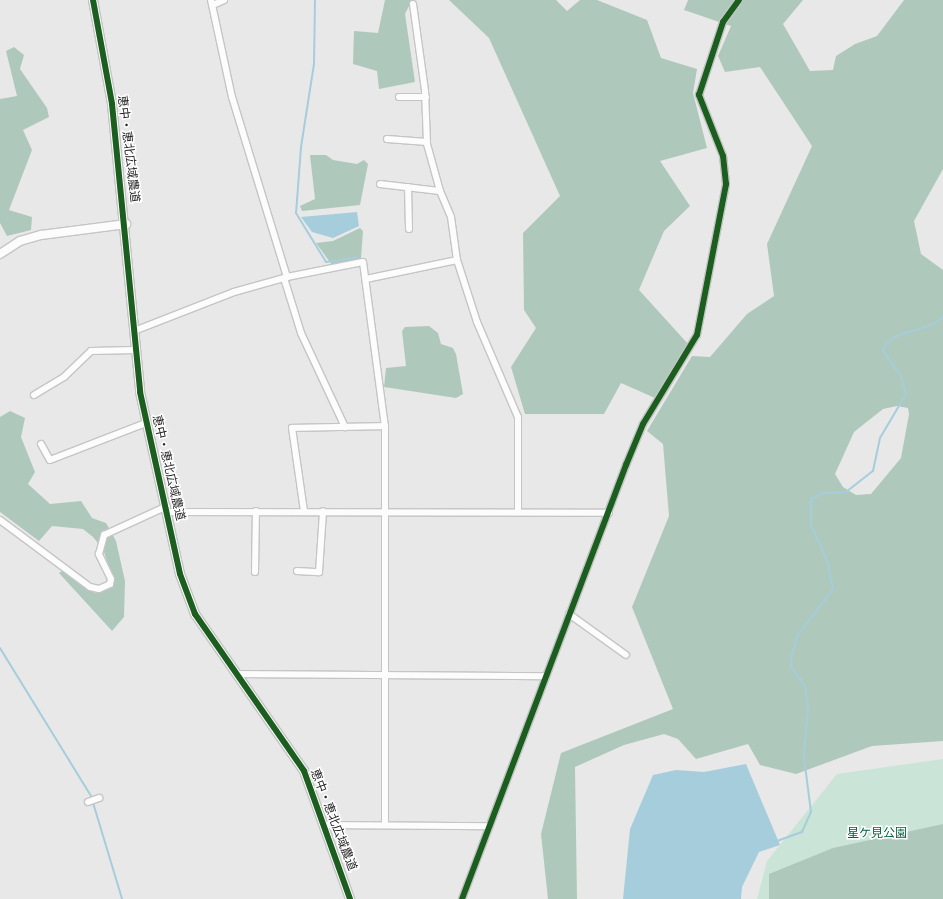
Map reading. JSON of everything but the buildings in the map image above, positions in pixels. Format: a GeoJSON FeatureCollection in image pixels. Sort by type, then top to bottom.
{"type":"FeatureCollection","features":[{"type":"Feature","properties":{"kind":"street","name":"恵中・恵北広域農道"},"geometry":{"type":"LineString","coordinates":[[93,0],[112,104],[126,224],[136,350],[146,423],[168,509],[188,601],[304,771],[326,825],[350,899]]}},
{"type":"Feature","properties":{"kind":"street"},"geometry":{"type":"LineString","coordinates":[[224,0],[212,2],[232,97],[301,334],[345,427]]}},
{"type":"Feature","properties":{"kind":"street"},"geometry":{"type":"LineString","coordinates":[[462,899],[569,614],[643,424],[694,341],[700,323],[726,184],[723,156],[699,95],[723,22],[736,1]]}},
{"type":"Feature","properties":{"kind":"street"},"geometry":{"type":"LineString","coordinates":[[413,4],[426,97],[427,142],[440,191],[451,217],[457,260],[477,322],[518,417],[518,511]]}},
{"type":"Feature","properties":{"kind":"street"},"geometry":{"type":"LineString","coordinates":[[399,97],[426,97]]}},
{"type":"Feature","properties":{"kind":"street"},"geometry":{"type":"LineString","coordinates":[[388,139],[427,142]]}},
{"type":"Feature","properties":{"kind":"street"},"geometry":{"type":"LineString","coordinates":[[380,184],[440,191]]}},
{"type":"Feature","properties":{"kind":"street"},"geometry":{"type":"LineString","coordinates":[[408,187],[408,229]]}},
{"type":"Feature","properties":{"kind":"street"},"geometry":{"type":"LineString","coordinates":[[0,254],[20,241],[41,235],[126,224]]}},
{"type":"Feature","properties":{"kind":"street"},"geometry":{"type":"LineString","coordinates":[[366,279],[457,260]]}},
{"type":"Feature","properties":{"kind":"street"},"geometry":{"type":"LineString","coordinates":[[134,331],[285,277],[363,262],[385,426],[385,824]]}},
{"type":"Feature","properties":{"kind":"street"},"geometry":{"type":"LineString","coordinates":[[34,395],[64,377],[91,351],[136,350]]}},
{"type":"Feature","properties":{"kind":"street"},"geometry":{"type":"LineString","coordinates":[[41,444],[50,460],[146,423]]}},
{"type":"Feature","properties":{"kind":"street"},"geometry":{"type":"LineString","coordinates":[[304,511],[292,428],[385,426]]}},
{"type":"Feature","properties":{"kind":"street"},"geometry":{"type":"LineString","coordinates":[[0,520],[90,587],[99,589],[110,584],[111,579],[99,554],[104,535],[168,509],[385,513],[518,511],[609,513]]}},
{"type":"Feature","properties":{"kind":"street"},"geometry":{"type":"LineString","coordinates":[[255,572],[256,511]]}},
{"type":"Feature","properties":{"kind":"street"},"geometry":{"type":"LineString","coordinates":[[297,571],[319,572],[323,511]]}},
{"type":"Feature","properties":{"kind":"street"},"geometry":{"type":"LineString","coordinates":[[569,614],[626,655]]}},
{"type":"Feature","properties":{"kind":"street"},"geometry":{"type":"LineString","coordinates":[[238,674],[546,676]]}},
{"type":"Feature","properties":{"kind":"street"},"geometry":{"type":"LineString","coordinates":[[88,802],[98,798]]}},
{"type":"Feature","properties":{"kind":"street"},"geometry":{"type":"LineString","coordinates":[[326,825],[385,824],[489,826]]}},
{"type":"Feature","properties":{"kind":"green space"},"geometry":{"type":"Polygon","coordinates":[[[385,0],[412,0],[405,14],[415,82],[379,89],[377,71],[353,64],[354,31],[378,33],[385,0]]]}},
{"type":"Feature","properties":{"kind":"green space"},"geometry":{"type":"Polygon","coordinates":[[[449,0],[556,0],[567,11],[580,0],[597,0],[647,20],[661,58],[697,69],[693,93],[707,148],[660,161],[690,206],[664,231],[639,290],[689,345],[655,398],[621,383],[604,414],[525,414],[511,367],[536,328],[524,310],[523,233],[560,196],[489,38],[449,0]]]}},
{"type":"Feature","properties":{"kind":"green space"},"geometry":{"type":"Polygon","coordinates":[[[688,0],[803,0],[783,24],[810,71],[833,70],[836,56],[855,44],[877,36],[904,0],[943,0],[943,169],[914,221],[921,254],[943,270],[943,741],[872,746],[796,774],[760,765],[748,744],[696,759],[678,739],[664,734],[624,745],[575,767],[577,899],[548,899],[541,834],[561,753],[673,709],[632,607],[669,516],[663,444],[647,431],[692,356],[710,357],[747,314],[774,296],[767,244],[812,146],[760,67],[725,72],[718,56],[731,26],[684,10],[688,0]],[[897,406],[883,409],[854,432],[835,474],[843,487],[856,495],[871,494],[901,458],[909,414],[908,408],[897,406]]]}},
{"type":"Feature","properties":{"kind":"green space"},"geometry":{"type":"Polygon","coordinates":[[[14,47],[24,55],[20,69],[47,108],[49,117],[23,130],[32,150],[9,210],[32,217],[31,230],[7,236],[0,223],[0,99],[17,96],[6,51],[14,47]]]}},
{"type":"Feature","properties":{"kind":"green space"},"geometry":{"type":"Polygon","coordinates":[[[310,155],[326,155],[333,160],[357,164],[364,160],[368,164],[360,205],[302,211],[300,206],[315,199],[310,155]]]}},
{"type":"Feature","properties":{"kind":"green space"},"geometry":{"type":"Polygon","coordinates":[[[360,228],[363,231],[361,259],[332,265],[316,243],[333,241],[360,228]]]}},
{"type":"Feature","properties":{"kind":"green space"},"geometry":{"type":"Polygon","coordinates":[[[429,326],[438,333],[441,344],[453,348],[456,354],[463,394],[456,398],[384,387],[386,368],[406,366],[402,331],[405,327],[429,326]]]}},
{"type":"Feature","properties":{"kind":"green space"},"geometry":{"type":"Polygon","coordinates":[[[10,411],[25,418],[21,437],[35,472],[28,484],[50,504],[81,501],[92,518],[106,523],[116,541],[125,581],[124,617],[112,631],[59,573],[65,569],[95,593],[109,589],[113,579],[103,549],[93,537],[83,529],[52,526],[39,541],[0,512],[0,417],[10,411]]]}},
{"type":"Feature","properties":{"kind":"green space","name":"星ケ見公園"},"geometry":{"type":"Polygon","coordinates":[[[943,759],[943,899],[757,899],[767,861],[837,774],[943,759]]]}},
{"type":"Feature","properties":{"kind":"green space"},"geometry":{"type":"Polygon","coordinates":[[[943,824],[943,899],[769,899],[769,874],[833,848],[943,824]]]}},
{"type":"Feature","properties":{"kind":"water"},"geometry":{"type":"Polygon","coordinates":[[[357,212],[359,226],[333,238],[312,232],[301,217],[357,212]]]}},
{"type":"Feature","properties":{"kind":"water"},"geometry":{"type":"Polygon","coordinates":[[[746,764],[780,845],[759,852],[742,887],[741,899],[623,899],[630,829],[653,775],[676,770],[704,772],[746,764]]]}},
{"type":"Feature","properties":{"kind":"waterway"},"geometry":{"type":"LineString","coordinates":[[315,0],[314,64],[301,147],[296,213],[326,262],[357,257]]}},
{"type":"Feature","properties":{"kind":"waterway"},"geometry":{"type":"LineString","coordinates":[[777,841],[802,832],[811,812],[804,757],[808,706],[805,686],[791,667],[791,659],[798,635],[833,589],[827,560],[811,525],[811,499],[823,493],[846,492],[873,471],[880,438],[906,394],[901,376],[884,353],[884,347],[894,337],[932,325],[943,317]]}},
{"type":"Feature","properties":{"kind":"waterway"},"geometry":{"type":"LineString","coordinates":[[0,648],[91,796],[122,899]]}},
{"type":"Feature","properties":{"kind":"cycle path"},"geometry":{"type":"LineString","coordinates":[[93,0],[112,104],[140,392],[180,574],[195,614],[304,771],[350,899]]}},
{"type":"Feature","properties":{"kind":"cycle path"},"geometry":{"type":"LineString","coordinates":[[462,899],[626,465],[643,424],[697,335],[726,184],[723,156],[699,95],[723,22],[739,0]]}}]}
